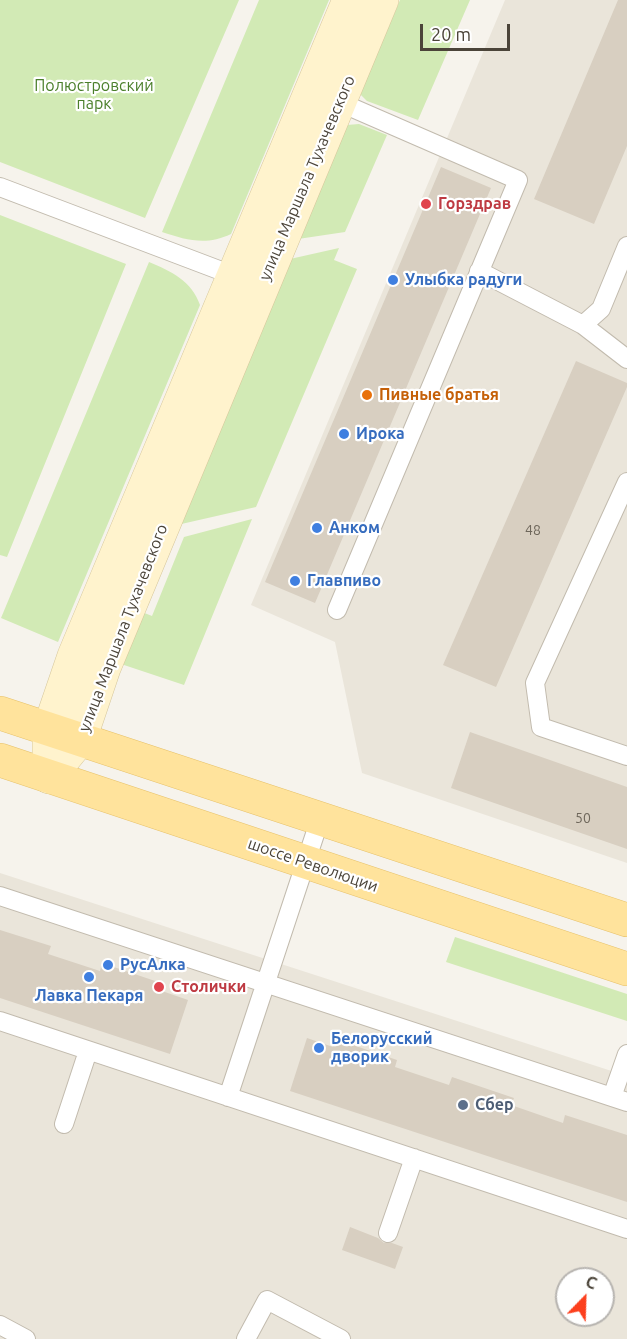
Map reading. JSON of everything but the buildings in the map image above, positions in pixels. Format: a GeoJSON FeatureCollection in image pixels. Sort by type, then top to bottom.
{"type":"FeatureCollection","features":[{"type":"Feature","properties":{"kind":"main road"},"geometry":{"type":"LineString","coordinates":[[0,713],[627,920]]}},
{"type":"Feature","properties":{"kind":"main road","name":"шоссе Революции"},"geometry":{"type":"LineString","coordinates":[[0,760],[627,969]]}},
{"type":"Feature","properties":{"kind":"street","name":"улица Маршала Тухачевского"},"geometry":{"type":"LineString","coordinates":[[325,96],[349,0]]}},
{"type":"Feature","properties":{"kind":"street","name":"улица Маршала Тухачевского"},"geometry":{"type":"LineString","coordinates":[[49,777],[80,739],[104,668],[248,281],[325,96],[382,0]]}},
{"type":"Feature","properties":{"kind":"street","name":"улица Маршала Тухачевского"},"geometry":{"type":"LineString","coordinates":[[49,777],[49,729],[74,656],[248,281]]}},
{"type":"Feature","properties":{"kind":"lane"},"geometry":{"type":"LineString","coordinates":[[325,96],[518,180],[337,610]]}},
{"type":"Feature","properties":{"kind":"lane"},"geometry":{"type":"LineString","coordinates":[[0,187],[248,281]]}},
{"type":"Feature","properties":{"kind":"lane"},"geometry":{"type":"LineString","coordinates":[[583,325],[601,309],[627,246]]}},
{"type":"Feature","properties":{"kind":"lane"},"geometry":{"type":"LineString","coordinates":[[479,271],[583,325],[627,359]]}},
{"type":"Feature","properties":{"kind":"lane"},"geometry":{"type":"LineString","coordinates":[[627,482],[535,683],[541,727],[627,756]]}},
{"type":"Feature","properties":{"kind":"lane"},"geometry":{"type":"LineString","coordinates":[[228,1097],[320,819]]}},
{"type":"Feature","properties":{"kind":"lane"},"geometry":{"type":"LineString","coordinates":[[0,896],[620,1099],[627,1054]]}},
{"type":"Feature","properties":{"kind":"lane"},"geometry":{"type":"LineString","coordinates":[[0,1022],[627,1229]]}},
{"type":"Feature","properties":{"kind":"lane"},"geometry":{"type":"LineString","coordinates":[[64,1124],[88,1051]]}},
{"type":"Feature","properties":{"kind":"lane"},"geometry":{"type":"LineString","coordinates":[[388,1233],[414,1158]]}},
{"type":"Feature","properties":{"kind":"lane"},"geometry":{"type":"LineString","coordinates":[[246,1339],[267,1300],[341,1339]]}},
{"type":"Feature","properties":{"kind":"lane"},"geometry":{"type":"LineString","coordinates":[[0,1325],[26,1339]]}},
{"type":"Feature","properties":{"kind":"shaded area"},"geometry":{"type":"Polygon","coordinates":[[[505,0],[627,0],[627,863],[362,773],[335,642],[251,605],[505,0]]]}},
{"type":"Feature","properties":{"kind":"shaded area"},"geometry":{"type":"Polygon","coordinates":[[[0,873],[627,1076],[627,1339],[0,1339],[0,873]]]}},
{"type":"Feature","properties":{"kind":"green space","name":"Полюстровский парк"},"geometry":{"type":"Polygon","coordinates":[[[0,0],[239,0],[145,218],[0,162],[0,0]]]}},
{"type":"Feature","properties":{"kind":"green space"},"geometry":{"type":"Polygon","coordinates":[[[259,0],[329,0],[231,234],[205,241],[162,232],[259,0]]]}},
{"type":"Feature","properties":{"kind":"green space"},"geometry":{"type":"Polygon","coordinates":[[[400,0],[470,0],[418,120],[367,101],[360,94],[400,0]]]}},
{"type":"Feature","properties":{"kind":"green space"},"geometry":{"type":"Polygon","coordinates":[[[359,124],[387,135],[345,232],[298,239],[347,125],[359,124]]]}},
{"type":"Feature","properties":{"kind":"green space"},"geometry":{"type":"Polygon","coordinates":[[[0,215],[126,264],[7,557],[0,555],[0,215]]]}},
{"type":"Feature","properties":{"kind":"green space"},"geometry":{"type":"Polygon","coordinates":[[[339,248],[334,260],[357,269],[256,507],[177,525],[290,259],[339,248]]]}},
{"type":"Feature","properties":{"kind":"green space"},"geometry":{"type":"Polygon","coordinates":[[[149,262],[173,273],[186,283],[192,289],[200,305],[58,642],[1,618],[149,262]]]}},
{"type":"Feature","properties":{"kind":"green space"},"geometry":{"type":"Polygon","coordinates":[[[252,519],[184,685],[121,664],[142,612],[152,616],[184,537],[252,519]]]}},
{"type":"Feature","properties":{"kind":"green space"},"geometry":{"type":"Polygon","coordinates":[[[455,937],[627,994],[627,1021],[446,962],[455,937]]]}},
{"type":"Feature","properties":{"kind":"place","name":"Горздрав"},"geometry":{"type":"Point","coordinates":[426,204]}},
{"type":"Feature","properties":{"kind":"place","name":"Улыбка радуги"},"geometry":{"type":"Point","coordinates":[393,280]}},
{"type":"Feature","properties":{"kind":"place","name":"Пивные братья"},"geometry":{"type":"Point","coordinates":[367,395]}},
{"type":"Feature","properties":{"kind":"place","name":"Ирока"},"geometry":{"type":"Point","coordinates":[344,434]}},
{"type":"Feature","properties":{"kind":"place","name":"Анком"},"geometry":{"type":"Point","coordinates":[317,528]}},
{"type":"Feature","properties":{"kind":"place","name":"Главпиво"},"geometry":{"type":"Point","coordinates":[295,581]}},
{"type":"Feature","properties":{"kind":"place","name":"РусАлка"},"geometry":{"type":"Point","coordinates":[108,965]}},
{"type":"Feature","properties":{"kind":"place","name":"Лавка Пекаря"},"geometry":{"type":"Point","coordinates":[89,977]}},
{"type":"Feature","properties":{"kind":"place","name":"Столички"},"geometry":{"type":"Point","coordinates":[159,987]}},
{"type":"Feature","properties":{"kind":"place","name":"Белорусский дворик"},"geometry":{"type":"Point","coordinates":[319,1048]}},
{"type":"Feature","properties":{"kind":"place","name":"Сбер"},"geometry":{"type":"Point","coordinates":[463,1105]}}]}
